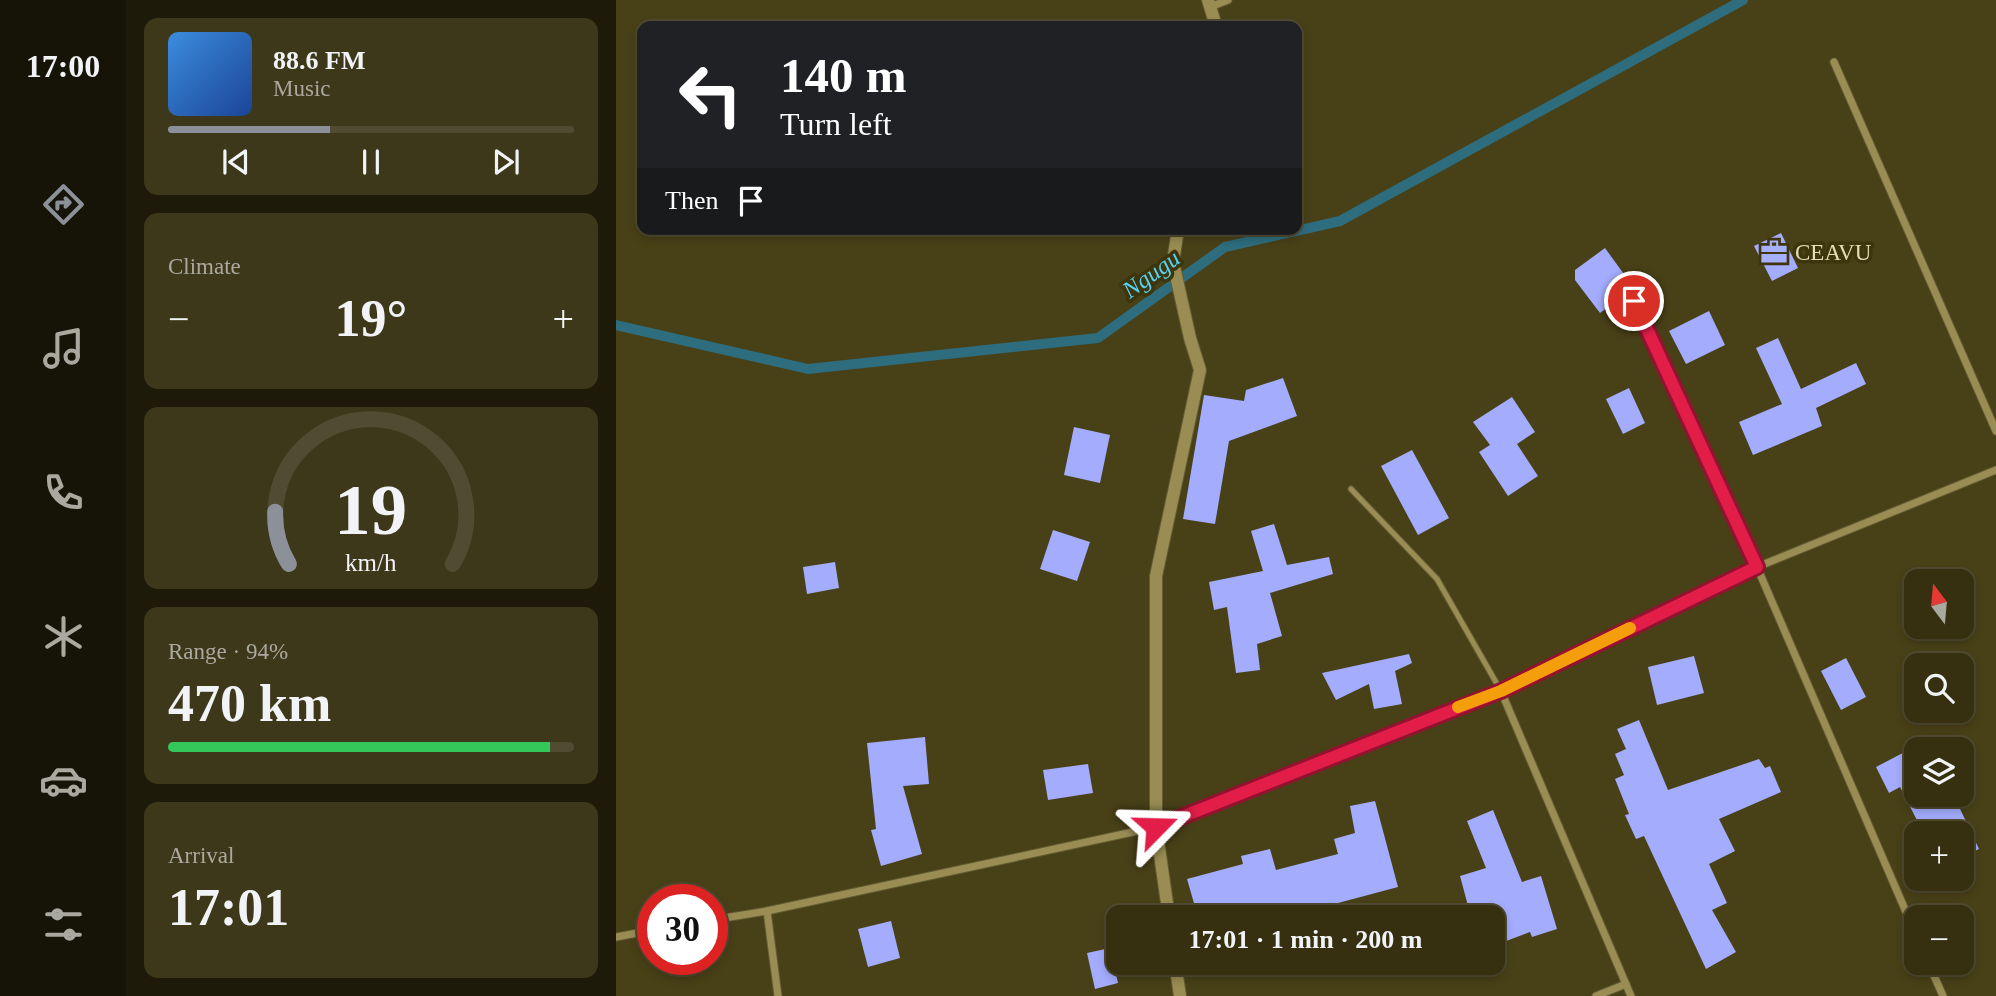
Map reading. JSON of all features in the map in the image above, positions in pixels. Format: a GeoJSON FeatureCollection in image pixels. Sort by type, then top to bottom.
{"type":"FeatureCollection","features":[{"type":"Feature","properties":{"kind":"street"},"geometry":{"type":"LineString","coordinates":[[1214,21],[1209,4],[1228,0]]}},
{"type":"Feature","properties":{"kind":"street"},"geometry":{"type":"LineString","coordinates":[[1834,62],[1996,431]]}},
{"type":"Feature","properties":{"kind":"street"},"geometry":{"type":"LineString","coordinates":[[1167,905],[1156,827],[1156,576],[1199,370],[1173,262],[1177,235]]}},
{"type":"Feature","properties":{"kind":"street"},"geometry":{"type":"LineString","coordinates":[[1634,301],[1757,567],[1904,907]]}},
{"type":"Feature","properties":{"kind":"street"},"geometry":{"type":"LineString","coordinates":[[728,917],[1156,827],[1501,691],[1757,567],[1996,470]]}},
{"type":"Feature","properties":{"kind":"street"},"geometry":{"type":"LineString","coordinates":[[1501,691],[1631,996]]}},
{"type":"Feature","properties":{"kind":"street"},"geometry":{"type":"LineString","coordinates":[[767,911],[778,996]]}},
{"type":"Feature","properties":{"kind":"street"},"geometry":{"type":"LineString","coordinates":[[616,937],[637,933]]}},
{"type":"Feature","properties":{"kind":"street"},"geometry":{"type":"LineString","coordinates":[[1177,975],[1180,996]]}},
{"type":"Feature","properties":{"kind":"street"},"geometry":{"type":"LineString","coordinates":[[1934,975],[1943,996]]}},
{"type":"Feature","properties":{"kind":"street"},"geometry":{"type":"LineString","coordinates":[[1596,996],[1626,984]]}},
{"type":"Feature","properties":{"kind":"lane"},"geometry":{"type":"LineString","coordinates":[[1351,489],[1437,579],[1501,691]]}},
{"type":"Feature","properties":{"kind":"building"},"geometry":{"type":"Polygon","coordinates":[[[1781,233],[1798,268],[1772,281],[1754,246],[1781,233]]]}},
{"type":"Feature","properties":{"kind":"building"},"geometry":{"type":"Polygon","coordinates":[[[1605,248],[1634,288],[1600,313],[1575,280],[1575,270],[1605,248]]]}},
{"type":"Feature","properties":{"kind":"building"},"geometry":{"type":"Polygon","coordinates":[[[1709,311],[1725,345],[1686,364],[1669,331],[1709,311]]]}},
{"type":"Feature","properties":{"kind":"building"},"geometry":{"type":"Polygon","coordinates":[[[1778,338],[1801,389],[1856,363],[1866,384],[1816,408],[1822,426],[1753,455],[1739,422],[1782,404],[1756,348],[1778,338]]]}},
{"type":"Feature","properties":{"kind":"building"},"geometry":{"type":"Polygon","coordinates":[[[1283,378],[1297,416],[1229,441],[1215,524],[1183,519],[1204,395],[1244,401],[1246,390],[1283,378]]]}},
{"type":"Feature","properties":{"kind":"building"},"geometry":{"type":"Polygon","coordinates":[[[1629,388],[1645,423],[1623,434],[1606,399],[1629,388]]]}},
{"type":"Feature","properties":{"kind":"building"},"geometry":{"type":"Polygon","coordinates":[[[1512,397],[1535,432],[1517,444],[1538,476],[1508,496],[1479,452],[1490,445],[1473,422],[1512,397]]]}},
{"type":"Feature","properties":{"kind":"building"},"geometry":{"type":"Polygon","coordinates":[[[1074,427],[1110,435],[1100,483],[1064,475],[1074,427]]]}},
{"type":"Feature","properties":{"kind":"building"},"geometry":{"type":"Polygon","coordinates":[[[1412,450],[1449,518],[1418,535],[1381,466],[1412,450]]]}},
{"type":"Feature","properties":{"kind":"building"},"geometry":{"type":"Polygon","coordinates":[[[1274,524],[1287,565],[1329,557],[1333,574],[1270,593],[1282,636],[1257,644],[1260,670],[1236,673],[1227,607],[1214,610],[1209,582],[1263,571],[1251,531],[1274,524]]]}},
{"type":"Feature","properties":{"kind":"building"},"geometry":{"type":"Polygon","coordinates":[[[1053,530],[1090,542],[1077,581],[1040,569],[1053,530]]]}},
{"type":"Feature","properties":{"kind":"building"},"geometry":{"type":"Polygon","coordinates":[[[835,562],[839,588],[807,594],[803,567],[835,562]]]}},
{"type":"Feature","properties":{"kind":"building"},"geometry":{"type":"Polygon","coordinates":[[[1409,654],[1412,663],[1395,671],[1402,704],[1374,709],[1369,684],[1336,700],[1322,673],[1409,654]]]}},
{"type":"Feature","properties":{"kind":"building"},"geometry":{"type":"Polygon","coordinates":[[[1694,656],[1704,693],[1657,705],[1648,667],[1694,656]]]}},
{"type":"Feature","properties":{"kind":"building"},"geometry":{"type":"Polygon","coordinates":[[[1846,658],[1866,697],[1841,710],[1821,671],[1846,658]]]}},
{"type":"Feature","properties":{"kind":"building"},"geometry":{"type":"Polygon","coordinates":[[[1639,720],[1668,790],[1759,759],[1765,768],[1770,766],[1781,792],[1719,819],[1735,851],[1709,864],[1727,903],[1712,910],[1736,952],[1706,969],[1644,836],[1636,839],[1625,815],[1629,814],[1615,779],[1624,775],[1615,754],[1626,749],[1617,729],[1639,720]]]}},
{"type":"Feature","properties":{"kind":"building"},"geometry":{"type":"Polygon","coordinates":[[[925,737],[929,784],[903,786],[922,854],[881,866],[871,830],[876,829],[867,743],[925,737]]]}},
{"type":"Feature","properties":{"kind":"building"},"geometry":{"type":"Polygon","coordinates":[[[1904,752],[1904,795],[1900,787],[1889,793],[1876,767],[1904,752]]]}},
{"type":"Feature","properties":{"kind":"building"},"geometry":{"type":"Polygon","coordinates":[[[1088,764],[1093,793],[1048,800],[1043,770],[1088,764]]]}},
{"type":"Feature","properties":{"kind":"building"},"geometry":{"type":"Polygon","coordinates":[[[1375,801],[1398,887],[1330,905],[1195,905],[1187,879],[1243,864],[1241,856],[1270,849],[1276,870],[1338,854],[1334,839],[1355,833],[1350,806],[1375,801]]]}},
{"type":"Feature","properties":{"kind":"building"},"geometry":{"type":"Polygon","coordinates":[[[1910,807],[1959,807],[1966,821],[1917,821],[1910,807]]]}},
{"type":"Feature","properties":{"kind":"building"},"geometry":{"type":"Polygon","coordinates":[[[1493,810],[1522,882],[1541,876],[1557,929],[1532,937],[1530,932],[1505,941],[1505,905],[1468,905],[1460,876],[1486,868],[1467,821],[1493,810]]]}},
{"type":"Feature","properties":{"kind":"building"},"geometry":{"type":"Polygon","coordinates":[[[1974,838],[1979,849],[1974,851],[1974,838]]]}},
{"type":"Feature","properties":{"kind":"building"},"geometry":{"type":"Polygon","coordinates":[[[891,921],[900,958],[868,967],[858,929],[891,921]]]}},
{"type":"Feature","properties":{"kind":"building"},"geometry":{"type":"Polygon","coordinates":[[[1106,949],[1106,975],[1116,975],[1118,983],[1095,989],[1087,953],[1106,949]]]}},
{"type":"Feature","properties":{"kind":"waterway","name":"Ngugu"},"geometry":{"type":"LineString","coordinates":[[1302,230],[1340,221],[1743,0]]}},
{"type":"Feature","properties":{"kind":"waterway","name":"Ngugu"},"geometry":{"type":"LineString","coordinates":[[616,325],[808,369],[1098,338],[1225,247],[1278,235]]}},
{"type":"Feature","properties":{"kind":"slow traffic"},"geometry":{"type":"LineString","coordinates":[[1458,707],[1501,691],[1630,628]]}},
{"type":"Feature","properties":{"kind":"place","name":"CEAVU"},"geometry":{"type":"Point","coordinates":[1774,252]}},
{"type":"Feature","properties":{"kind":"route"},"geometry":{"type":"LineString","coordinates":[[1156,827],[1501,691],[1757,567],[1634,301]]}}]}
